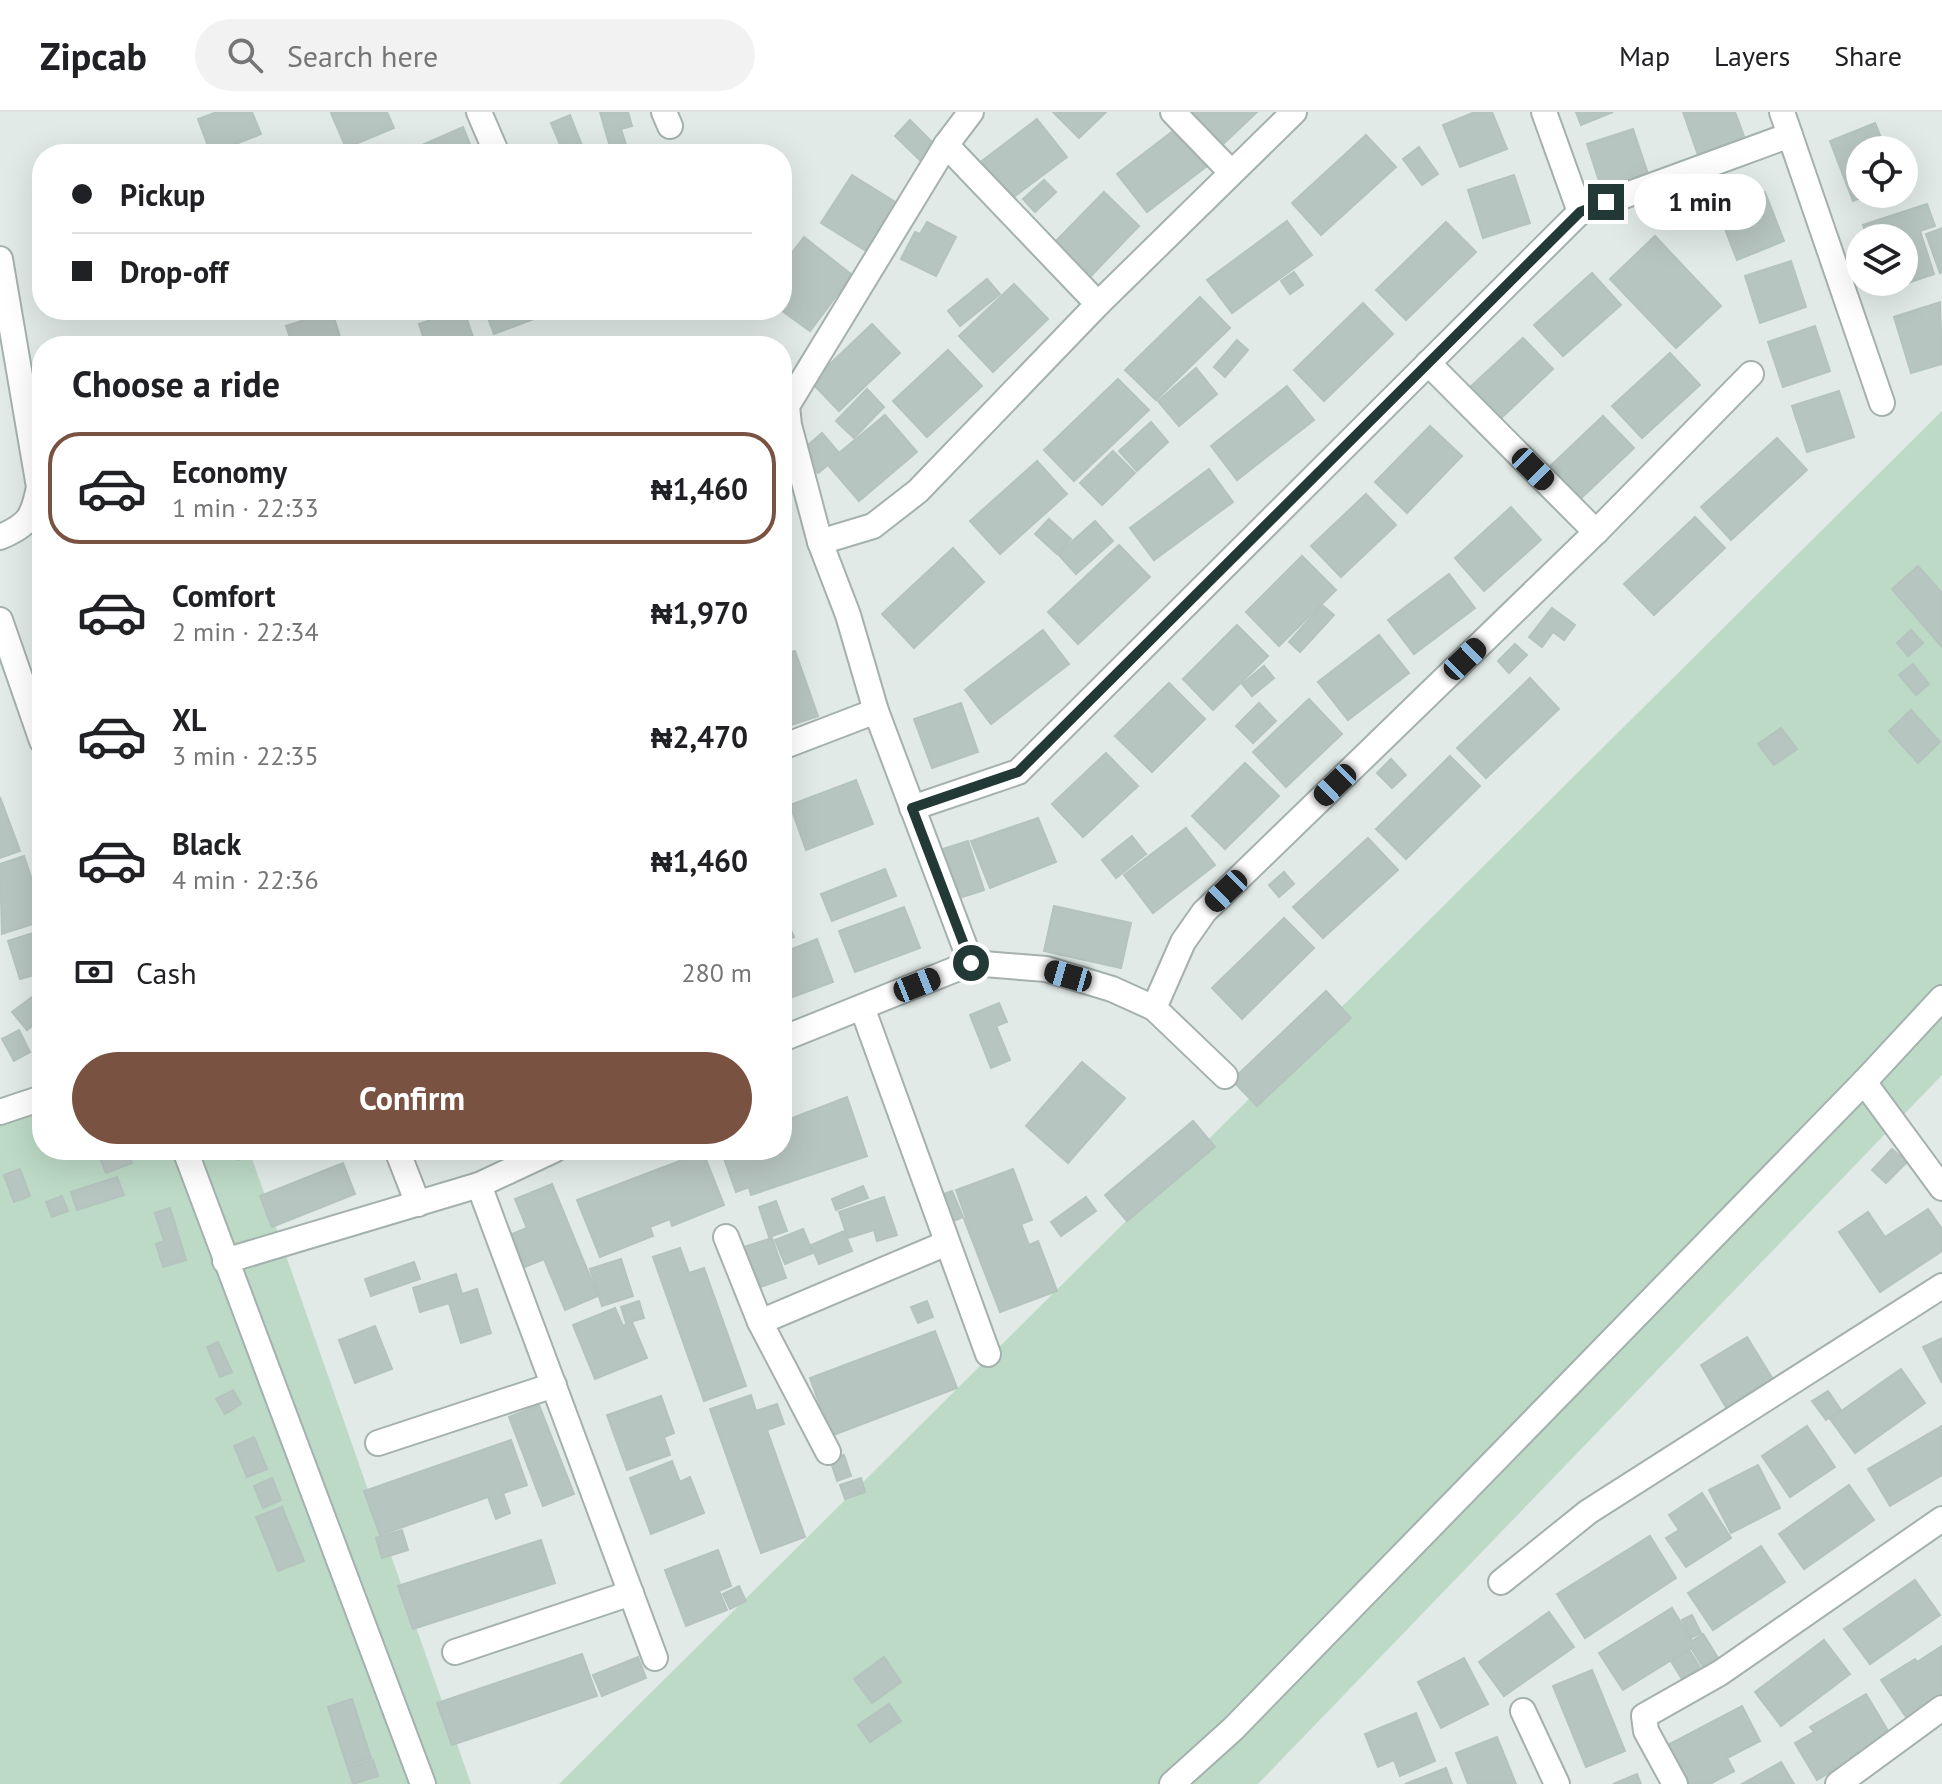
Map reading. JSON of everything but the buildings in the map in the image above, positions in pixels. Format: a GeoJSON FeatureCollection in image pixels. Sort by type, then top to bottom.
{"type":"FeatureCollection","features":[{"type":"Feature","properties":{"kind":"street"},"geometry":{"type":"LineString","coordinates":[[479,112],[493,144]]}},
{"type":"Feature","properties":{"kind":"street"},"geometry":{"type":"LineString","coordinates":[[792,398],[946,145],[971,112]]}},
{"type":"Feature","properties":{"kind":"street"},"geometry":{"type":"LineString","coordinates":[[1173,112],[1231,172]]}},
{"type":"Feature","properties":{"kind":"street"},"geometry":{"type":"LineString","coordinates":[[820,542],[873,526],[918,491],[1098,304],[1294,112]]}},
{"type":"Feature","properties":{"kind":"street"},"geometry":{"type":"LineString","coordinates":[[1544,112],[1580,212]]}},
{"type":"Feature","properties":{"kind":"street"},"geometry":{"type":"LineString","coordinates":[[912,808],[1018,772],[1580,212],[1786,124],[1882,403]]}},
{"type":"Feature","properties":{"kind":"street"},"geometry":{"type":"LineString","coordinates":[[946,145],[1098,304]]}},
{"type":"Feature","properties":{"kind":"street"},"geometry":{"type":"LineString","coordinates":[[0,259],[32,446]]}},
{"type":"Feature","properties":{"kind":"street"},"geometry":{"type":"LineString","coordinates":[[1428,363],[1596,532]]}},
{"type":"Feature","properties":{"kind":"street"},"geometry":{"type":"LineString","coordinates":[[1154,1008],[1183,942],[1204,912],[1596,532],[1751,374]]}},
{"type":"Feature","properties":{"kind":"street"},"geometry":{"type":"LineString","coordinates":[[792,436],[820,542],[848,615],[876,711],[971,963]]}},
{"type":"Feature","properties":{"kind":"street"},"geometry":{"type":"LineString","coordinates":[[0,537],[27,523],[32,514]]}},
{"type":"Feature","properties":{"kind":"street"},"geometry":{"type":"LineString","coordinates":[[0,620],[32,712]]}},
{"type":"Feature","properties":{"kind":"street"},"geometry":{"type":"LineString","coordinates":[[792,743],[876,711]]}},
{"type":"Feature","properties":{"kind":"street"},"geometry":{"type":"LineString","coordinates":[[792,1035],[971,963],[1046,969],[1112,989],[1154,1008],[1225,1076]]}},
{"type":"Feature","properties":{"kind":"street"},"geometry":{"type":"LineString","coordinates":[[1172,1784],[1233,1729],[1864,1082],[1942,998]]}},
{"type":"Feature","properties":{"kind":"street"},"geometry":{"type":"LineString","coordinates":[[862,1007],[988,1354]]}},
{"type":"Feature","properties":{"kind":"street"},"geometry":{"type":"LineString","coordinates":[[1864,1082],[1942,1188]]}},
{"type":"Feature","properties":{"kind":"street"},"geometry":{"type":"LineString","coordinates":[[0,1112],[32,1101]]}},
{"type":"Feature","properties":{"kind":"street"},"geometry":{"type":"LineString","coordinates":[[189,1160],[423,1784]]}},
{"type":"Feature","properties":{"kind":"street"},"geometry":{"type":"LineString","coordinates":[[401,1160],[418,1204]]}},
{"type":"Feature","properties":{"kind":"street"},"geometry":{"type":"LineString","coordinates":[[225,1261],[479,1185],[533,1160]]}},
{"type":"Feature","properties":{"kind":"street"},"geometry":{"type":"LineString","coordinates":[[479,1185],[655,1658]]}},
{"type":"Feature","properties":{"kind":"street"},"geometry":{"type":"LineString","coordinates":[[726,1237],[760,1322],[828,1452]]}},
{"type":"Feature","properties":{"kind":"street"},"geometry":{"type":"LineString","coordinates":[[760,1322],[947,1243]]}},
{"type":"Feature","properties":{"kind":"street"},"geometry":{"type":"LineString","coordinates":[[1501,1582],[1588,1512],[1942,1286]]}},
{"type":"Feature","properties":{"kind":"street"},"geometry":{"type":"LineString","coordinates":[[378,1443],[554,1385]]}},
{"type":"Feature","properties":{"kind":"street"},"geometry":{"type":"LineString","coordinates":[[1675,1784],[1646,1731],[1644,1716],[1720,1673],[1942,1519]]}},
{"type":"Feature","properties":{"kind":"street"},"geometry":{"type":"LineString","coordinates":[[455,1652],[631,1593]]}},
{"type":"Feature","properties":{"kind":"street"},"geometry":{"type":"LineString","coordinates":[[1838,1784],[1942,1708]]}},
{"type":"Feature","properties":{"kind":"street"},"geometry":{"type":"LineString","coordinates":[[1523,1711],[1557,1784]]}},
{"type":"Feature","properties":{"kind":"green space"},"geometry":{"type":"Polygon","coordinates":[[[1942,411],[1942,1075],[1258,1784],[559,1784],[1942,411]]]}},
{"type":"Feature","properties":{"kind":"green space"},"geometry":{"type":"Polygon","coordinates":[[[32,1092],[32,1160],[253,1160],[471,1784],[0,1784],[0,1102],[32,1092]]]}},
{"type":"Feature","properties":{"kind":"route"},"geometry":{"type":"LineString","coordinates":[[971,963],[912,808],[1018,772],[1580,212],[1606,202]]}}]}
